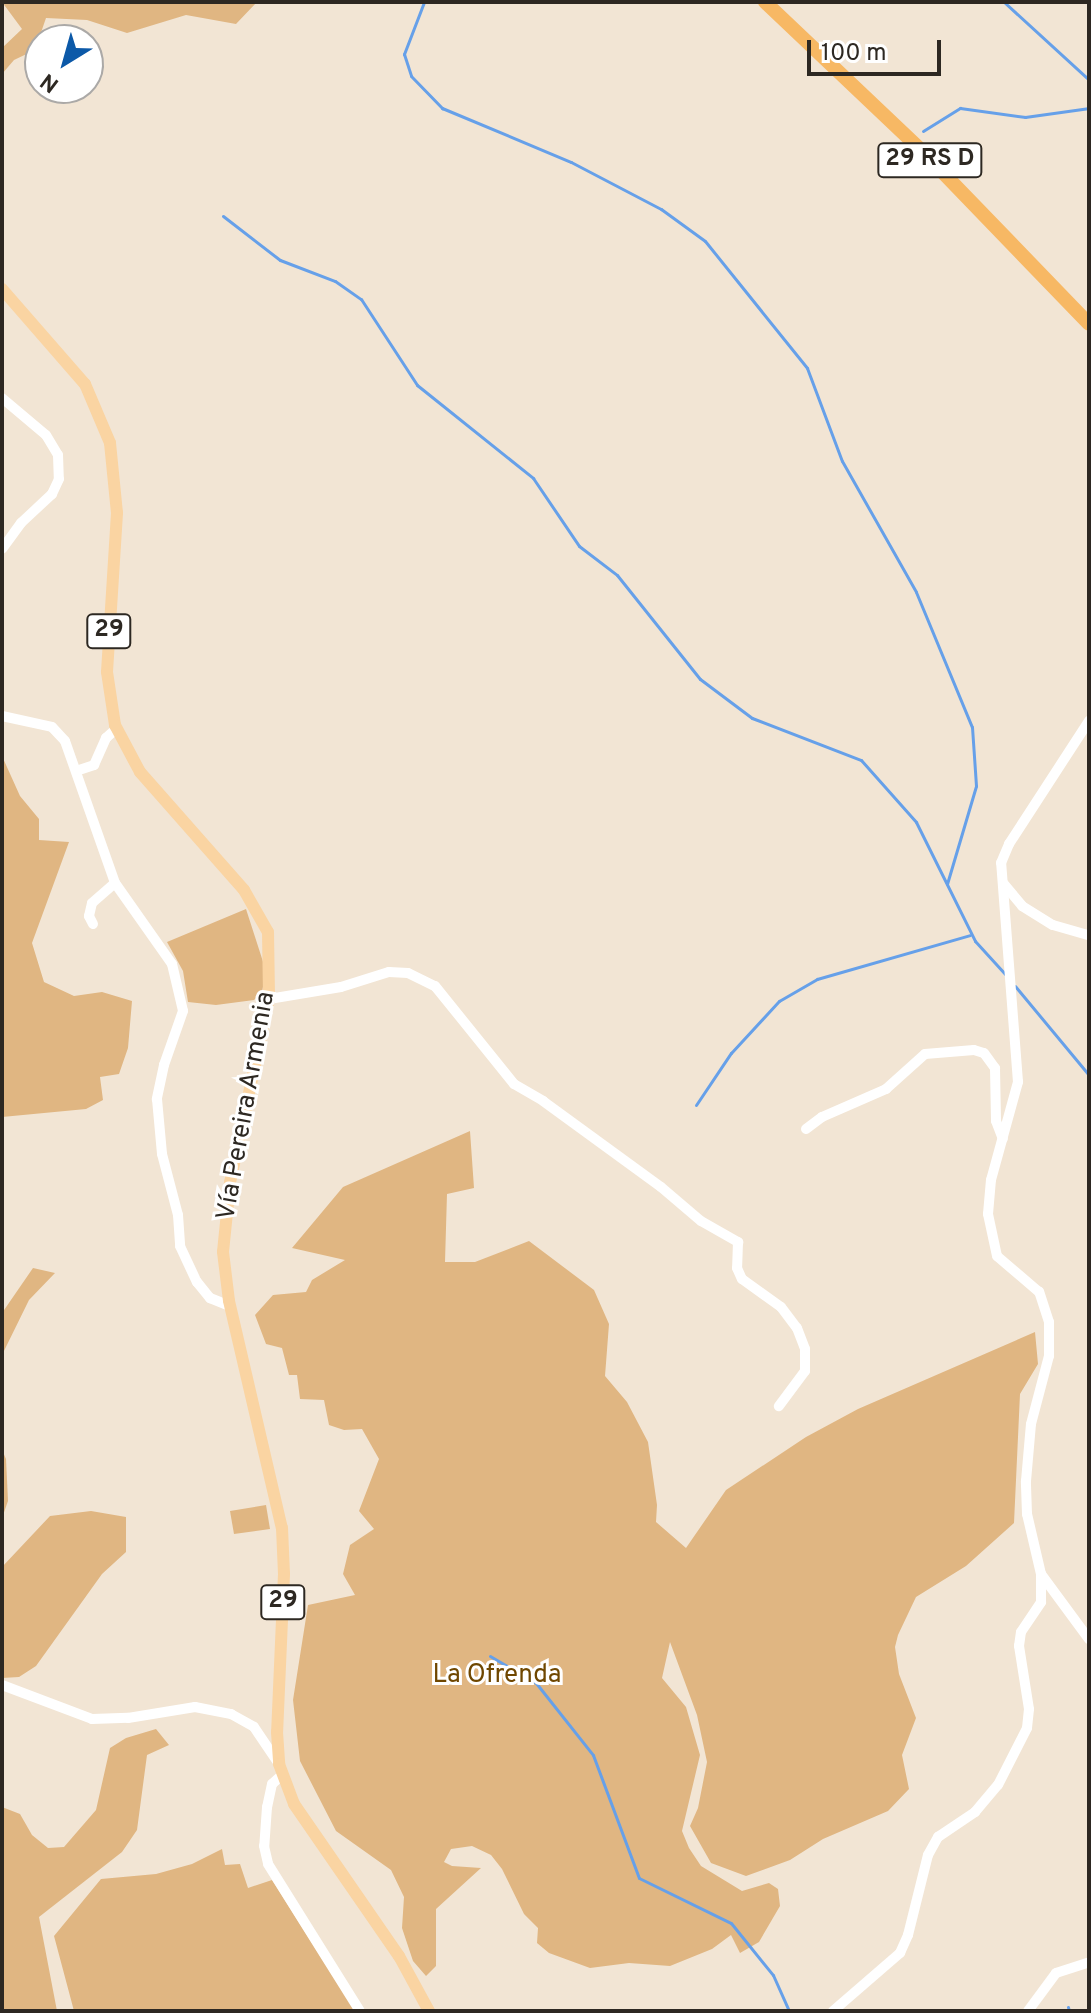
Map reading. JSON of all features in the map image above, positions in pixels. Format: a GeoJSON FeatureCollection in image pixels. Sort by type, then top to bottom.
{"type":"FeatureCollection","features":[{"type":"Feature","properties":{"kind":"highway","name":"29 RS D"},"geometry":{"type":"LineString","coordinates":[[765,2],[922,151],[1089,324]]}},
{"type":"Feature","properties":{"kind":"main road","name":"Vía Pereira Armenia"},"geometry":{"type":"LineString","coordinates":[[2,289],[85,384],[110,443],[117,513],[107,672],[117,728],[148,783],[234,876],[259,910],[270,944],[269,999],[226,1212],[223,1252],[230,1306],[282,1528],[281,1769],[314,1837],[399,1956],[429,2011]]}},
{"type":"Feature","properties":{"kind":"street"},"geometry":{"type":"LineString","coordinates":[[2,398],[46,435],[58,455],[59,479],[52,494],[11,533],[2,549]]}},
{"type":"Feature","properties":{"kind":"street"},"geometry":{"type":"LineString","coordinates":[[2,716],[52,727],[65,741],[79,770],[115,883],[172,964],[183,1011],[164,1065],[157,1099],[162,1154],[178,1215],[180,1246],[197,1282],[210,1298],[230,1306]]}},
{"type":"Feature","properties":{"kind":"street"},"geometry":{"type":"LineString","coordinates":[[833,2011],[900,1953],[908,1935],[928,1855],[938,1837],[975,1812],[998,1785],[1027,1728],[1029,1709],[1019,1646],[1021,1632],[1041,1602],[1041,1574],[1027,1514],[1026,1481],[1031,1424],[1049,1356],[1049,1322],[1039,1292],[1007,1268],[997,1256],[988,1214],[991,1180],[1018,1082],[1018,1050],[1001,863],[1009,844],[1089,721]]}},
{"type":"Feature","properties":{"kind":"street"},"geometry":{"type":"LineString","coordinates":[[79,770],[94,765],[106,738],[117,728]]}},
{"type":"Feature","properties":{"kind":"street"},"geometry":{"type":"LineString","coordinates":[[1002,881],[1022,906],[1053,925],[1089,935]]}},
{"type":"Feature","properties":{"kind":"street"},"geometry":{"type":"LineString","coordinates":[[93,924],[89,916],[92,903],[115,883]]}},
{"type":"Feature","properties":{"kind":"street"},"geometry":{"type":"LineString","coordinates":[[269,999],[341,987],[389,972],[408,973],[435,986],[449,999],[514,1084],[543,1101],[661,1187],[701,1221],[738,1242],[737,1268],[742,1279],[781,1307],[797,1328],[805,1349],[805,1371],[779,1406]]}},
{"type":"Feature","properties":{"kind":"street"},"geometry":{"type":"LineString","coordinates":[[806,1129],[822,1117],[886,1089],[925,1054],[974,1050],[984,1053],[995,1068],[996,1121],[1003,1139]]}},
{"type":"Feature","properties":{"kind":"street"},"geometry":{"type":"LineString","coordinates":[[1041,1574],[1089,1639]]}},
{"type":"Feature","properties":{"kind":"street"},"geometry":{"type":"LineString","coordinates":[[2,1685],[92,1719],[128,1718],[195,1707],[231,1714],[254,1727],[281,1769],[272,1784],[267,1807],[264,1846],[268,1864],[360,2011]]}},
{"type":"Feature","properties":{"kind":"street"},"geometry":{"type":"LineString","coordinates":[[1028,2011],[1056,1973],[1089,1962]]}},
{"type":"Feature","properties":{"kind":"green space"},"geometry":{"type":"Polygon","coordinates":[[[2,2],[257,2],[236,24],[186,15],[127,33],[87,20],[46,18],[44,24],[24,24],[24,55],[14,60],[2,74],[2,48],[22,29],[2,2]]]}},
{"type":"Feature","properties":{"kind":"green space"},"geometry":{"type":"Polygon","coordinates":[[[2,756],[20,796],[39,819],[39,840],[69,842],[32,943],[44,982],[74,996],[102,992],[132,1001],[128,1048],[119,1074],[100,1077],[103,1100],[86,1109],[2,1117],[2,756]]]}},
{"type":"Feature","properties":{"kind":"green space"},"geometry":{"type":"Polygon","coordinates":[[[246,909],[266,971],[262,992],[254,1000],[216,1005],[188,1002],[183,971],[167,942],[246,909]]]}},
{"type":"Feature","properties":{"kind":"green space","name":"La Ofrenda"},"geometry":{"type":"Polygon","coordinates":[[[470,1131],[474,1188],[447,1194],[445,1262],[475,1262],[529,1241],[594,1290],[609,1324],[605,1376],[627,1402],[648,1442],[657,1505],[656,1522],[686,1548],[726,1490],[806,1437],[858,1409],[1035,1332],[1038,1364],[1020,1394],[1014,1523],[966,1566],[916,1597],[898,1635],[895,1647],[899,1674],[916,1718],[902,1755],[909,1789],[888,1811],[823,1839],[790,1860],[746,1876],[711,1863],[690,1826],[698,1808],[707,1762],[697,1715],[670,1642],[662,1678],[686,1707],[700,1755],[682,1831],[689,1848],[701,1866],[742,1891],[769,1883],[778,1889],[780,1906],[759,1942],[740,1953],[731,1935],[712,1949],[670,1966],[629,1963],[590,1968],[549,1953],[537,1943],[538,1928],[524,1914],[502,1869],[491,1855],[472,1846],[451,1849],[444,1862],[452,1866],[481,1868],[436,1909],[436,1966],[426,1976],[413,1961],[402,1928],[404,1897],[391,1870],[336,1831],[300,1761],[293,1700],[308,1605],[355,1595],[343,1574],[350,1545],[374,1529],[359,1511],[379,1459],[362,1429],[344,1430],[329,1425],[324,1400],[300,1399],[297,1375],[289,1375],[282,1348],[266,1344],[255,1315],[273,1295],[306,1292],[312,1280],[345,1260],[292,1248],[343,1187],[470,1131]]]}},
{"type":"Feature","properties":{"kind":"green space"},"geometry":{"type":"Polygon","coordinates":[[[33,1268],[55,1273],[29,1300],[2,1355],[2,1313],[33,1268]]]}},
{"type":"Feature","properties":{"kind":"green space"},"geometry":{"type":"Polygon","coordinates":[[[2,1450],[6,1459],[8,1501],[2,1518],[2,1450]]]}},
{"type":"Feature","properties":{"kind":"green space"},"geometry":{"type":"Polygon","coordinates":[[[266,1505],[270,1529],[234,1534],[230,1511],[266,1505]]]}},
{"type":"Feature","properties":{"kind":"green space"},"geometry":{"type":"Polygon","coordinates":[[[91,1511],[126,1517],[126,1552],[102,1574],[36,1666],[19,1677],[2,1678],[2,1567],[50,1516],[91,1511]]]}},
{"type":"Feature","properties":{"kind":"green space"},"geometry":{"type":"Polygon","coordinates":[[[156,1729],[169,1745],[147,1755],[137,1830],[122,1852],[39,1917],[57,2011],[2,2011],[2,1807],[20,1814],[32,1835],[48,1848],[64,1847],[96,1810],[110,1748],[126,1738],[156,1729]]]}},
{"type":"Feature","properties":{"kind":"green space"},"geometry":{"type":"Polygon","coordinates":[[[222,1849],[225,1865],[240,1864],[248,1888],[272,1880],[355,2011],[74,2011],[54,1936],[101,1879],[156,1874],[192,1864],[222,1849]]]}},
{"type":"Feature","properties":{"kind":"waterway"},"geometry":{"type":"LineString","coordinates":[[424,2],[404,54],[411,76],[442,108],[571,162],[661,209],[705,241],[807,368],[842,461],[916,592],[972,727],[976,786],[947,884]]}},
{"type":"Feature","properties":{"kind":"waterway"},"geometry":{"type":"LineString","coordinates":[[1004,2],[1089,80]]}},
{"type":"Feature","properties":{"kind":"waterway"},"geometry":{"type":"LineString","coordinates":[[923,131],[960,108],[1025,117],[1089,108]]}},
{"type":"Feature","properties":{"kind":"waterway"},"geometry":{"type":"LineString","coordinates":[[223,216],[280,260],[335,281],[361,299],[417,385],[533,478],[579,546],[617,575],[700,679],[752,718],[861,760],[916,822],[975,941],[1005,974]]}},
{"type":"Feature","properties":{"kind":"waterway"},"geometry":{"type":"LineString","coordinates":[[696,1105],[731,1053],[779,1001],[817,979],[970,935]]}},
{"type":"Feature","properties":{"kind":"waterway"},"geometry":{"type":"LineString","coordinates":[[1015,986],[1089,1075]]}},
{"type":"Feature","properties":{"kind":"waterway"},"geometry":{"type":"LineString","coordinates":[[490,1656],[536,1683],[593,1755],[639,1878],[731,1923],[773,1975],[789,2011]]}},
{"type":"Feature","properties":{"kind":"waterway"},"geometry":{"type":"LineString","coordinates":[[1068,2007],[1069,2011]]}}]}
